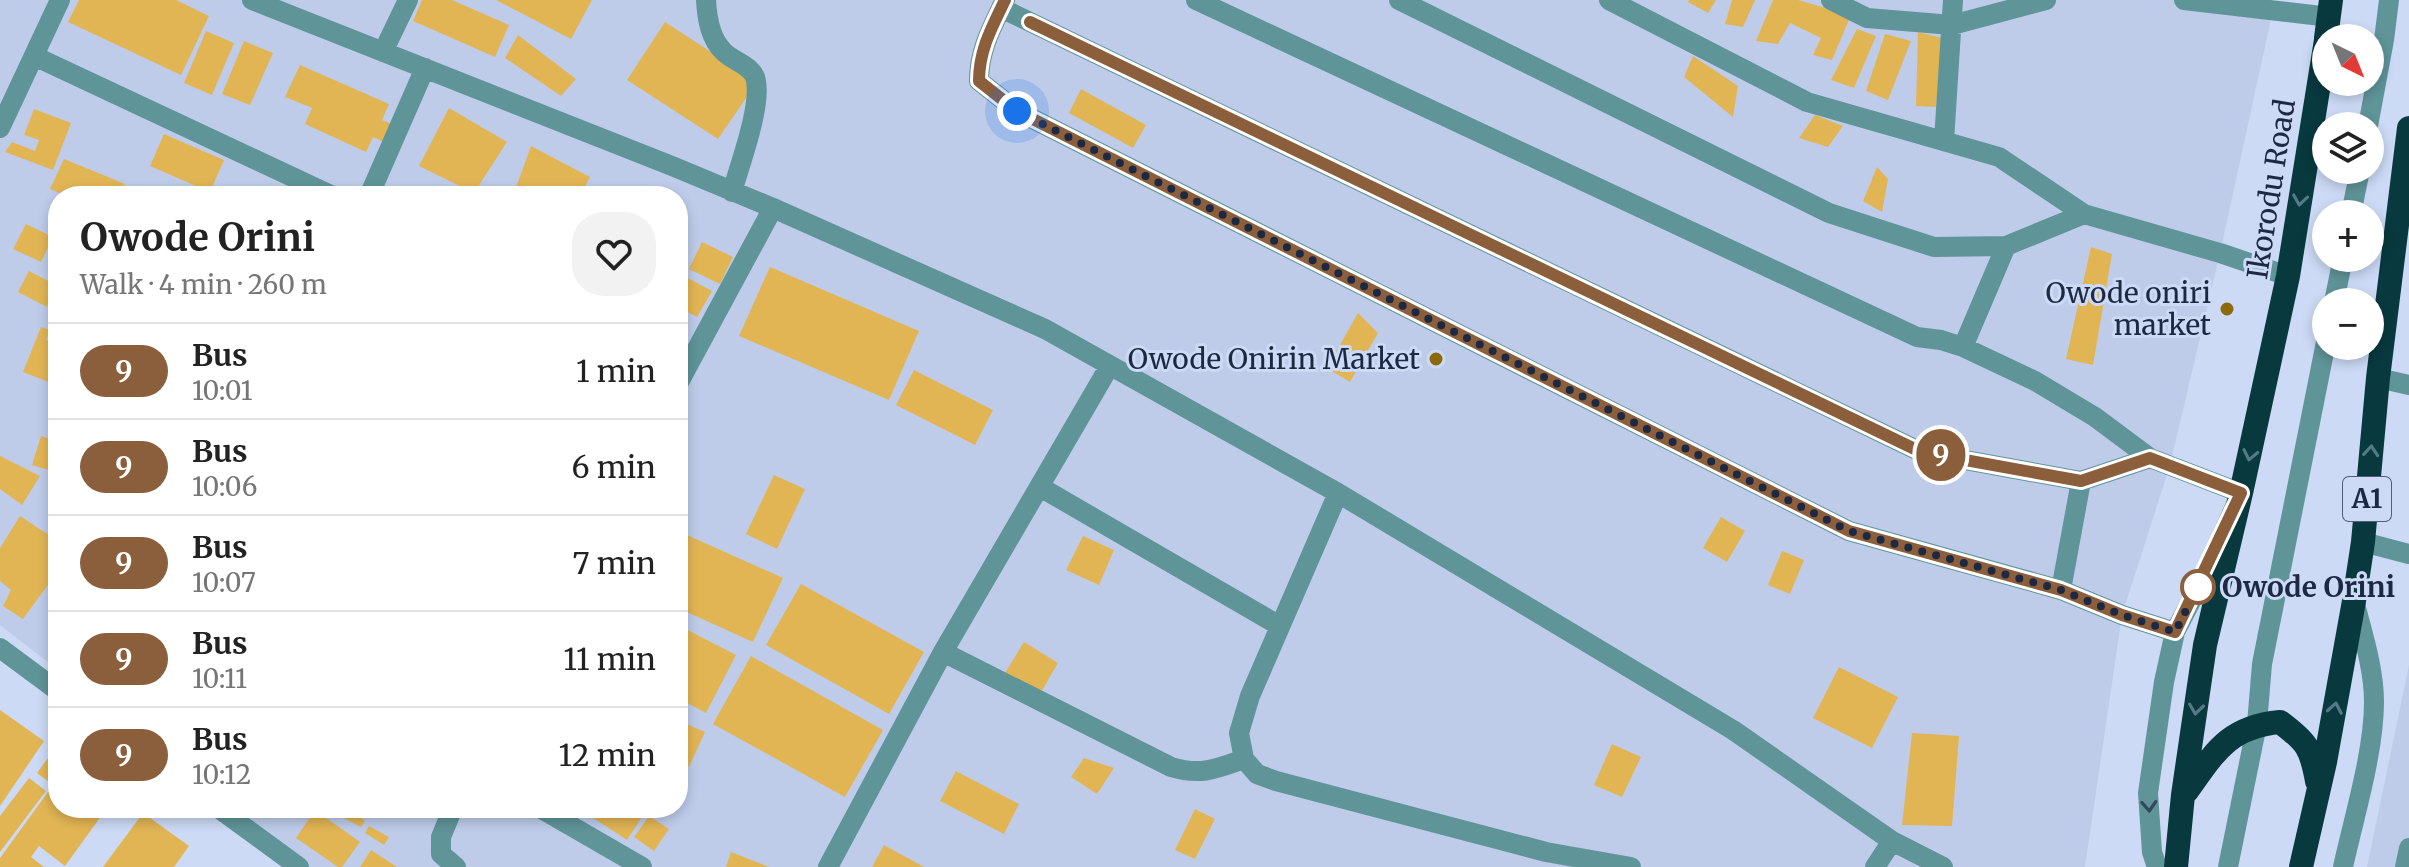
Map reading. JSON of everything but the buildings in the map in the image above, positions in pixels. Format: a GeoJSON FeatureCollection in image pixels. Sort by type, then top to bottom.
{"type":"FeatureCollection","features":[{"type":"Feature","properties":{"kind":"highway","name":"Ikorodu Road"},"geometry":{"type":"LineString","coordinates":[[2176,867],[2205,645],[2288,276],[2317,96]]}},
{"type":"Feature","properties":{"kind":"highway","name":"A1"},"geometry":{"type":"LineString","coordinates":[[2301,867],[2319,791],[2363,542],[2378,378],[2409,128]]}},
{"type":"Feature","properties":{"kind":"highway"},"geometry":{"type":"LineString","coordinates":[[2183,795],[2215,752],[2238,733],[2257,724],[2280,722],[2302,738],[2313,760],[2319,791]]}},
{"type":"Feature","properties":{"kind":"street"},"geometry":{"type":"LineString","coordinates":[[0,128],[60,0]]}},
{"type":"Feature","properties":{"kind":"street"},"geometry":{"type":"LineString","coordinates":[[252,0],[773,208],[1045,329],[1338,493],[1733,730],[1892,841],[1943,867]]}},
{"type":"Feature","properties":{"kind":"street"},"geometry":{"type":"LineString","coordinates":[[383,52],[408,0]]}},
{"type":"Feature","properties":{"kind":"street"},"geometry":{"type":"LineString","coordinates":[[706,0],[708,23],[723,51],[753,71],[757,82],[754,113],[732,192]]}},
{"type":"Feature","properties":{"kind":"street"},"geometry":{"type":"LineString","coordinates":[[1196,0],[1917,337],[1963,347],[2035,381],[2095,417],[2150,458],[2241,493],[2175,632],[2164,682],[2148,793],[2152,852],[2157,867]]}},
{"type":"Feature","properties":{"kind":"street"},"geometry":{"type":"LineString","coordinates":[[1399,0],[1829,213],[1934,247],[2006,246],[2084,214]]}},
{"type":"Feature","properties":{"kind":"street"},"geometry":{"type":"LineString","coordinates":[[1609,0],[1807,102],[1999,157],[2084,214],[2288,276]]}},
{"type":"Feature","properties":{"kind":"street"},"geometry":{"type":"LineString","coordinates":[[1831,0],[1867,18],[1952,25],[2046,0]]}},
{"type":"Feature","properties":{"kind":"street"},"geometry":{"type":"LineString","coordinates":[[1944,141],[1953,0]]}},
{"type":"Feature","properties":{"kind":"street"},"geometry":{"type":"LineString","coordinates":[[2184,0],[2328,24]]}},
{"type":"Feature","properties":{"kind":"street"},"geometry":{"type":"LineString","coordinates":[[2371,112],[2389,0]]}},
{"type":"Feature","properties":{"kind":"street"},"geometry":{"type":"LineString","coordinates":[[2150,458],[2081,481],[1921,452],[1003,4],[987,36],[979,62],[979,81],[1017,111],[1849,531],[2061,590],[2175,632]]}},
{"type":"Feature","properties":{"kind":"street"},"geometry":{"type":"LineString","coordinates":[[34,56],[312,186]]}},
{"type":"Feature","properties":{"kind":"street"},"geometry":{"type":"LineString","coordinates":[[373,186],[425,68]]}},
{"type":"Feature","properties":{"kind":"street"},"geometry":{"type":"LineString","coordinates":[[688,365],[773,208]]}},
{"type":"Feature","properties":{"kind":"street"},"geometry":{"type":"LineString","coordinates":[[1963,347],[2006,246]]}},
{"type":"Feature","properties":{"kind":"street"},"geometry":{"type":"LineString","coordinates":[[2228,867],[2257,724],[2262,664],[2322,360]]}},
{"type":"Feature","properties":{"kind":"street"},"geometry":{"type":"LineString","coordinates":[[828,867],[943,652],[1109,367]]}},
{"type":"Feature","properties":{"kind":"street"},"geometry":{"type":"LineString","coordinates":[[2378,378],[2409,385]]}},
{"type":"Feature","properties":{"kind":"street"},"geometry":{"type":"LineString","coordinates":[[2061,590],[2081,481]]}},
{"type":"Feature","properties":{"kind":"street"},"geometry":{"type":"LineString","coordinates":[[1040,487],[1280,626]]}},
{"type":"Feature","properties":{"kind":"street"},"geometry":{"type":"LineString","coordinates":[[1338,493],[1250,696],[1239,733],[1244,759],[1257,774],[1276,781],[1546,852],[1631,867]]}},
{"type":"Feature","properties":{"kind":"street"},"geometry":{"type":"LineString","coordinates":[[2363,542],[2409,554]]}},
{"type":"Feature","properties":{"kind":"street"},"geometry":{"type":"LineString","coordinates":[[2343,867],[2369,745],[2374,701],[2368,656],[2354,601]]}},
{"type":"Feature","properties":{"kind":"street"},"geometry":{"type":"LineString","coordinates":[[0,648],[48,684]]}},
{"type":"Feature","properties":{"kind":"street"},"geometry":{"type":"LineString","coordinates":[[943,652],[1171,767],[1189,773],[1210,771],[1244,759]]}},
{"type":"Feature","properties":{"kind":"street"},"geometry":{"type":"LineString","coordinates":[[232,818],[299,867]]}},
{"type":"Feature","properties":{"kind":"street"},"geometry":{"type":"LineString","coordinates":[[449,818],[441,837],[441,854],[456,867]]}},
{"type":"Feature","properties":{"kind":"street"},"geometry":{"type":"LineString","coordinates":[[557,818],[642,867]]}},
{"type":"Feature","properties":{"kind":"street"},"geometry":{"type":"LineString","coordinates":[[1875,867],[1892,841]]}},
{"type":"Feature","properties":{"kind":"street"},"geometry":{"type":"LineString","coordinates":[[2405,867],[2409,848]]}},
{"type":"Feature","properties":{"kind":"shaded area","name":"Owode Onirin Market"},"geometry":{"type":"Polygon","coordinates":[[[0,0],[2272,0],[2273,10],[2220,253],[2170,465],[2122,615],[2085,867],[304,867],[243,818],[688,818],[688,186],[48,186],[48,662],[0,625],[0,0]]]}},
{"type":"Feature","properties":{"kind":"shaded area"},"geometry":{"type":"Polygon","coordinates":[[[2409,665],[2409,867],[2367,867],[2409,665]]]}},
{"type":"Feature","properties":{"kind":"bus line","name":"9"},"geometry":{"type":"LineString","coordinates":[[1005,0],[987,36],[979,62],[979,81],[1017,111],[1849,531],[2061,590],[2175,632],[2241,493],[2150,458],[2081,481],[1921,452],[1030,22]]}},
{"type":"Feature","properties":{"kind":"place","name":"Owode oniri market"},"geometry":{"type":"Point","coordinates":[2227,309]}},
{"type":"Feature","properties":{"kind":"place","name":"Owode Onirin Market"},"geometry":{"type":"Point","coordinates":[1436,359]}},
{"type":"Feature","properties":{"kind":"place","name":"Owode Orini"},"geometry":{"type":"Point","coordinates":[2198,587]}},
{"type":"Feature","properties":{"kind":"route"},"geometry":{"type":"LineString","coordinates":[[1017,111],[1849,531],[2061,590],[2175,632],[2198,587]]}}]}
